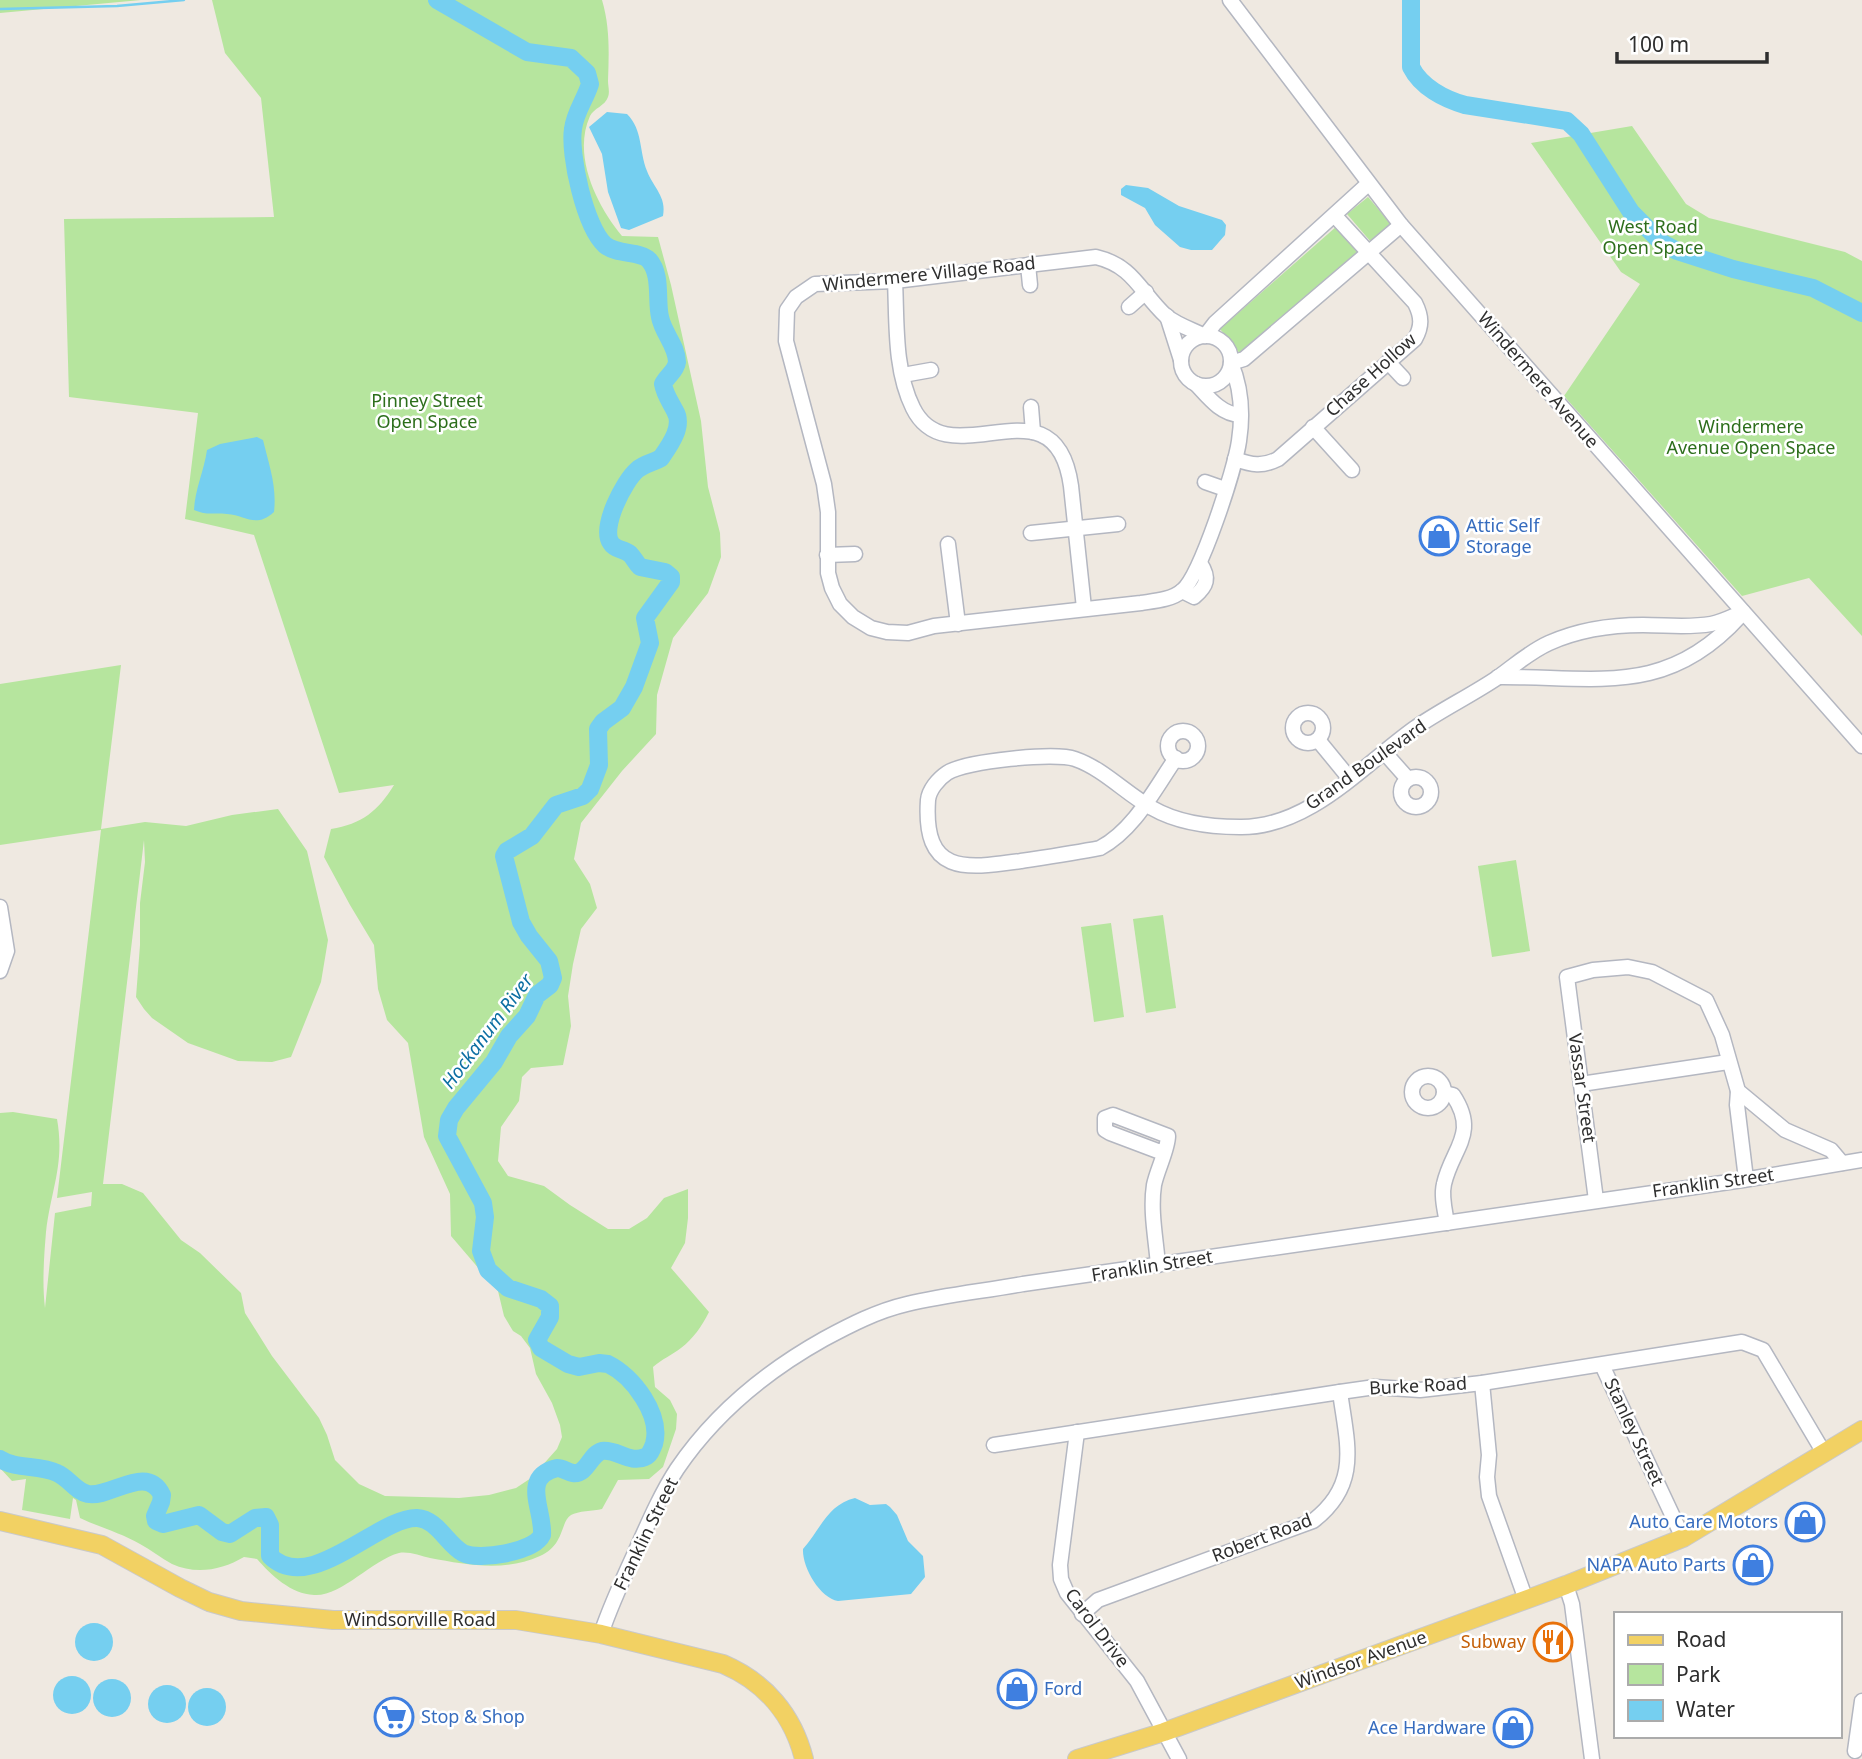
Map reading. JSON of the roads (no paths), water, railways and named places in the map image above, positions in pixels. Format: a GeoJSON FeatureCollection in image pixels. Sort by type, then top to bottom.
{"type":"FeatureCollection","features":[{"type":"Feature","properties":{"kind":"main road","name":"Windsor Avenue"},"geometry":{"type":"LineString","coordinates":[[1077,1759],[1164,1732],[1566,1586],[1683,1538],[1862,1430]]}},
{"type":"Feature","properties":{"kind":"main road","name":"Windsorville Road"},"geometry":{"type":"LineString","coordinates":[[0,1521],[102,1545],[209,1602],[249,1613],[333,1620],[516,1620],[601,1634],[723,1664],[759,1683],[787,1715],[804,1759]]}},
{"type":"Feature","properties":{"kind":"street","name":"Windermere Avenue"},"geometry":{"type":"LineString","coordinates":[[1230,0],[1401,225],[1862,746]]}},
{"type":"Feature","properties":{"kind":"street"},"geometry":{"type":"LineString","coordinates":[[1181,360],[1182,353],[1191,341],[1206,336],[1215,324],[1368,184]]}},
{"type":"Feature","properties":{"kind":"street","name":"Chase Hollow"},"geometry":{"type":"LineString","coordinates":[[1235,459],[1265,466],[1278,459],[1415,339],[1421,328],[1421,314],[1415,303],[1335,215]]}},
{"type":"Feature","properties":{"kind":"street"},"geometry":{"type":"LineString","coordinates":[[1196,384],[1212,386],[1219,382],[1225,377],[1231,363],[1244,359],[1401,225]]}},
{"type":"Feature","properties":{"kind":"street","name":"Windermere Village Road"},"geometry":{"type":"LineString","coordinates":[[1096,257],[1114,261],[1167,316],[1206,336],[1221,341],[1230,355],[1239,382],[1240,415],[1235,459],[1200,563],[1182,591],[1167,598],[1141,603],[934,626],[908,634],[871,628],[853,617],[840,604],[832,588],[827,555],[828,512],[824,484],[786,341],[787,310],[796,297],[815,285],[895,281],[1096,257]]}},
{"type":"Feature","properties":{"kind":"street"},"geometry":{"type":"LineString","coordinates":[[1028,265],[1030,285]]}},
{"type":"Feature","properties":{"kind":"street"},"geometry":{"type":"LineString","coordinates":[[895,281],[898,350],[912,407],[923,422],[932,430],[955,436],[1018,430],[1032,432],[1049,439],[1063,453],[1068,466],[1084,608]]}},
{"type":"Feature","properties":{"kind":"street"},"geometry":{"type":"LineString","coordinates":[[1129,307],[1146,292]]}},
{"type":"Feature","properties":{"kind":"street","name":"Windermere Village Road"},"geometry":{"type":"LineString","coordinates":[[1167,316],[1185,374],[1215,404],[1230,414],[1240,415]]}},
{"type":"Feature","properties":{"kind":"street"},"geometry":{"type":"LineString","coordinates":[[1388,362],[1404,378]]}},
{"type":"Feature","properties":{"kind":"street"},"geometry":{"type":"LineString","coordinates":[[903,375],[931,370]]}},
{"type":"Feature","properties":{"kind":"street"},"geometry":{"type":"LineString","coordinates":[[1031,407],[1032,432]]}},
{"type":"Feature","properties":{"kind":"street"},"geometry":{"type":"LineString","coordinates":[[1313,427],[1352,470]]}},
{"type":"Feature","properties":{"kind":"street"},"geometry":{"type":"LineString","coordinates":[[1205,482],[1225,489]]}},
{"type":"Feature","properties":{"kind":"street"},"geometry":{"type":"LineString","coordinates":[[1031,533],[1118,524]]}},
{"type":"Feature","properties":{"kind":"street"},"geometry":{"type":"LineString","coordinates":[[948,544],[958,624]]}},
{"type":"Feature","properties":{"kind":"street"},"geometry":{"type":"LineString","coordinates":[[827,555],[855,554]]}},
{"type":"Feature","properties":{"kind":"street"},"geometry":{"type":"LineString","coordinates":[[1498,677],[1615,680],[1650,673],[1695,655],[1726,632],[1743,612]]}},
{"type":"Feature","properties":{"kind":"street","name":"Grand Boulevard"},"geometry":{"type":"LineString","coordinates":[[1144,803],[1130,825],[1112,842],[1100,848],[979,867],[956,865],[942,856],[931,842],[927,817],[929,793],[947,773],[981,763],[1048,757],[1075,759],[1089,765],[1144,803],[1183,821],[1244,827],[1275,821],[1326,797],[1416,728],[1498,677],[1524,656],[1549,643],[1576,633],[1611,626],[1713,624],[1743,612]]}},
{"type":"Feature","properties":{"kind":"street"},"geometry":{"type":"LineString","coordinates":[[1318,740],[1350,779]]}},
{"type":"Feature","properties":{"kind":"street"},"geometry":{"type":"LineString","coordinates":[[1384,752],[1408,779]]}},
{"type":"Feature","properties":{"kind":"street"},"geometry":{"type":"LineString","coordinates":[[1144,803],[1176,758]]}},
{"type":"Feature","properties":{"kind":"street"},"geometry":{"type":"LineString","coordinates":[[0,907],[7,951],[0,971]]}},
{"type":"Feature","properties":{"kind":"street","name":"Vassar Street"},"geometry":{"type":"LineString","coordinates":[[1596,1199],[1567,977],[1592,970],[1628,967],[1652,972],[1676,983],[1706,1000],[1722,1035],[1728,1062]]}},
{"type":"Feature","properties":{"kind":"street"},"geometry":{"type":"LineString","coordinates":[[1581,1084],[1728,1062],[1738,1091],[1737,1105],[1746,1179]]}},
{"type":"Feature","properties":{"kind":"street"},"geometry":{"type":"LineString","coordinates":[[1738,1091],[1785,1129],[1831,1150],[1842,1163]]}},
{"type":"Feature","properties":{"kind":"street"},"geometry":{"type":"LineString","coordinates":[[1444,1093],[1453,1095],[1465,1118],[1464,1136],[1443,1185],[1447,1223]]}},
{"type":"Feature","properties":{"kind":"street"},"geometry":{"type":"LineString","coordinates":[[1158,1265],[1154,1189],[1163,1153]]}},
{"type":"Feature","properties":{"kind":"street","name":"Franklin Street"},"geometry":{"type":"LineString","coordinates":[[601,1634],[648,1525],[677,1469],[709,1428],[746,1390],[789,1358],[859,1320],[907,1304],[1862,1160]]}},
{"type":"Feature","properties":{"kind":"street","name":"Burke Road"},"geometry":{"type":"LineString","coordinates":[[994,1445],[1375,1387],[1419,1390],[1482,1383],[1742,1342],[1763,1350],[1824,1453]]}},
{"type":"Feature","properties":{"kind":"street","name":"Stanley Street"},"geometry":{"type":"LineString","coordinates":[[1602,1365],[1683,1538]]}},
{"type":"Feature","properties":{"kind":"street"},"geometry":{"type":"LineString","coordinates":[[1482,1383],[1489,1455],[1489,1496],[1525,1600]]}},
{"type":"Feature","properties":{"kind":"street","name":"Robert Road"},"geometry":{"type":"LineString","coordinates":[[1082,1614],[1098,1600],[1313,1521],[1329,1508],[1339,1493],[1349,1454],[1340,1392]]}},
{"type":"Feature","properties":{"kind":"street","name":"Carol Drive"},"geometry":{"type":"LineString","coordinates":[[1077,1432],[1060,1565],[1061,1579],[1067,1594],[1137,1681],[1179,1759]]}},
{"type":"Feature","properties":{"kind":"street"},"geometry":{"type":"LineString","coordinates":[[1566,1586],[1572,1604],[1592,1759]]}},
{"type":"Feature","properties":{"kind":"street"},"geometry":{"type":"LineString","coordinates":[[1855,1751],[1862,1701]]}},
{"type":"Feature","properties":{"kind":"water"},"geometry":{"type":"Polygon","coordinates":[[[607,112],[627,114],[632,120],[644,163],[663,203],[663,216],[629,230],[621,228],[608,192],[602,154],[589,127],[607,112]]]}},
{"type":"Feature","properties":{"kind":"water"},"geometry":{"type":"Polygon","coordinates":[[[1126,185],[1148,188],[1179,206],[1222,220],[1226,225],[1225,235],[1212,250],[1180,247],[1155,225],[1145,208],[1121,195],[1121,189],[1126,185]]]}},
{"type":"Feature","properties":{"kind":"water"},"geometry":{"type":"Polygon","coordinates":[[[257,437],[263,440],[270,467],[274,512],[261,520],[251,520],[194,510],[207,450],[220,444],[257,437]]]}},
{"type":"Feature","properties":{"kind":"water"},"geometry":{"type":"Polygon","coordinates":[[[855,1498],[870,1505],[886,1504],[890,1507],[897,1515],[908,1541],[923,1556],[925,1577],[911,1594],[838,1601],[831,1599],[813,1581],[803,1549],[831,1512],[855,1498]]]}},
{"type":"Feature","properties":{"kind":"water"},"geometry":{"type":"Polygon","coordinates":[[[94,1623],[107,1629],[113,1642],[107,1655],[94,1661],[81,1655],[75,1642],[81,1629],[94,1623]]]}},
{"type":"Feature","properties":{"kind":"water"},"geometry":{"type":"Polygon","coordinates":[[[72,1676],[85,1682],[91,1695],[85,1708],[72,1714],[59,1708],[53,1695],[59,1682],[72,1676]]]}},
{"type":"Feature","properties":{"kind":"water"},"geometry":{"type":"Polygon","coordinates":[[[112,1679],[125,1685],[131,1698],[125,1711],[112,1717],[99,1711],[93,1698],[99,1685],[112,1679]]]}},
{"type":"Feature","properties":{"kind":"water"},"geometry":{"type":"Polygon","coordinates":[[[167,1685],[180,1691],[186,1704],[180,1717],[167,1723],[154,1717],[148,1704],[154,1691],[167,1685]]]}},
{"type":"Feature","properties":{"kind":"water"},"geometry":{"type":"Polygon","coordinates":[[[207,1688],[220,1694],[226,1707],[220,1720],[207,1726],[194,1720],[188,1707],[194,1694],[207,1688]]]}},
{"type":"Feature","properties":{"kind":"waterway"},"geometry":{"type":"LineString","coordinates":[[0,9],[117,6],[184,0]]}},
{"type":"Feature","properties":{"kind":"waterway","name":"Hockanum River"},"geometry":{"type":"LineString","coordinates":[[0,1459],[14,1465],[50,1470],[88,1494],[147,1482],[155,1486],[162,1495],[155,1516],[156,1521],[163,1524],[199,1515],[222,1532],[230,1534],[255,1518],[266,1517],[270,1525],[270,1556],[286,1566],[304,1567],[344,1552],[401,1521],[417,1518],[436,1527],[463,1553],[481,1556],[518,1550],[529,1546],[542,1535],[536,1496],[539,1479],[546,1472],[557,1468],[578,1473],[602,1451],[639,1459],[648,1455],[654,1444],[654,1421],[650,1409],[627,1377],[608,1364],[579,1367],[568,1364],[541,1348],[537,1340],[550,1317],[550,1306],[541,1299],[508,1288],[488,1270],[481,1251],[485,1217],[483,1203],[447,1136],[449,1120],[456,1108],[494,1062],[509,1036],[527,1016],[537,995],[550,985],[553,978],[549,961],[521,922],[504,856],[507,851],[532,836],[556,805],[583,796],[590,789],[599,765],[598,729],[622,708],[634,687],[650,643],[645,618],[671,582],[671,577],[665,572],[640,567],[630,554],[613,545],[608,536],[611,516],[620,494],[640,468],[661,458],[675,435],[677,417],[663,384],[677,362],[660,317],[653,266],[645,257],[605,245],[591,223],[585,207],[576,172],[572,140],[576,117],[590,84],[587,73],[571,58],[527,52],[437,0]]}},
{"type":"Feature","properties":{"kind":"waterway","name":"Hockanum River"},"geometry":{"type":"LineString","coordinates":[[1411,0],[1411,67],[1421,81],[1434,91],[1465,105],[1567,121],[1581,134],[1631,212],[1662,243],[1677,251],[1733,269],[1813,288],[1862,313]]}},
{"type":"Feature","properties":{"kind":"place","name":"Attic Self Storage"},"geometry":{"type":"Point","coordinates":[1439,536]}},
{"type":"Feature","properties":{"kind":"place","name":"Auto Care Motors"},"geometry":{"type":"Point","coordinates":[1805,1522]}},
{"type":"Feature","properties":{"kind":"place","name":"NAPA Auto Parts"},"geometry":{"type":"Point","coordinates":[1753,1565]}},
{"type":"Feature","properties":{"kind":"place","name":"Subway"},"geometry":{"type":"Point","coordinates":[1553,1642]}},
{"type":"Feature","properties":{"kind":"place","name":"Ford"},"geometry":{"type":"Point","coordinates":[1017,1689]}},
{"type":"Feature","properties":{"kind":"place","name":"Stop & Shop"},"geometry":{"type":"Point","coordinates":[394,1717]}},
{"type":"Feature","properties":{"kind":"place","name":"Ace Hardware"},"geometry":{"type":"Point","coordinates":[1513,1728]}},
{"type":"Feature","properties":{"kind":"park label","name":"West Road Open Space"},"geometry":{"type":"Point","coordinates":[1653,237]}},
{"type":"Feature","properties":{"kind":"park label","name":"Pinney Street Open Space"},"geometry":{"type":"Point","coordinates":[427,411]}},
{"type":"Feature","properties":{"kind":"park label","name":"Windermere Avenue Open Space"},"geometry":{"type":"Point","coordinates":[1751,437]}}]}
